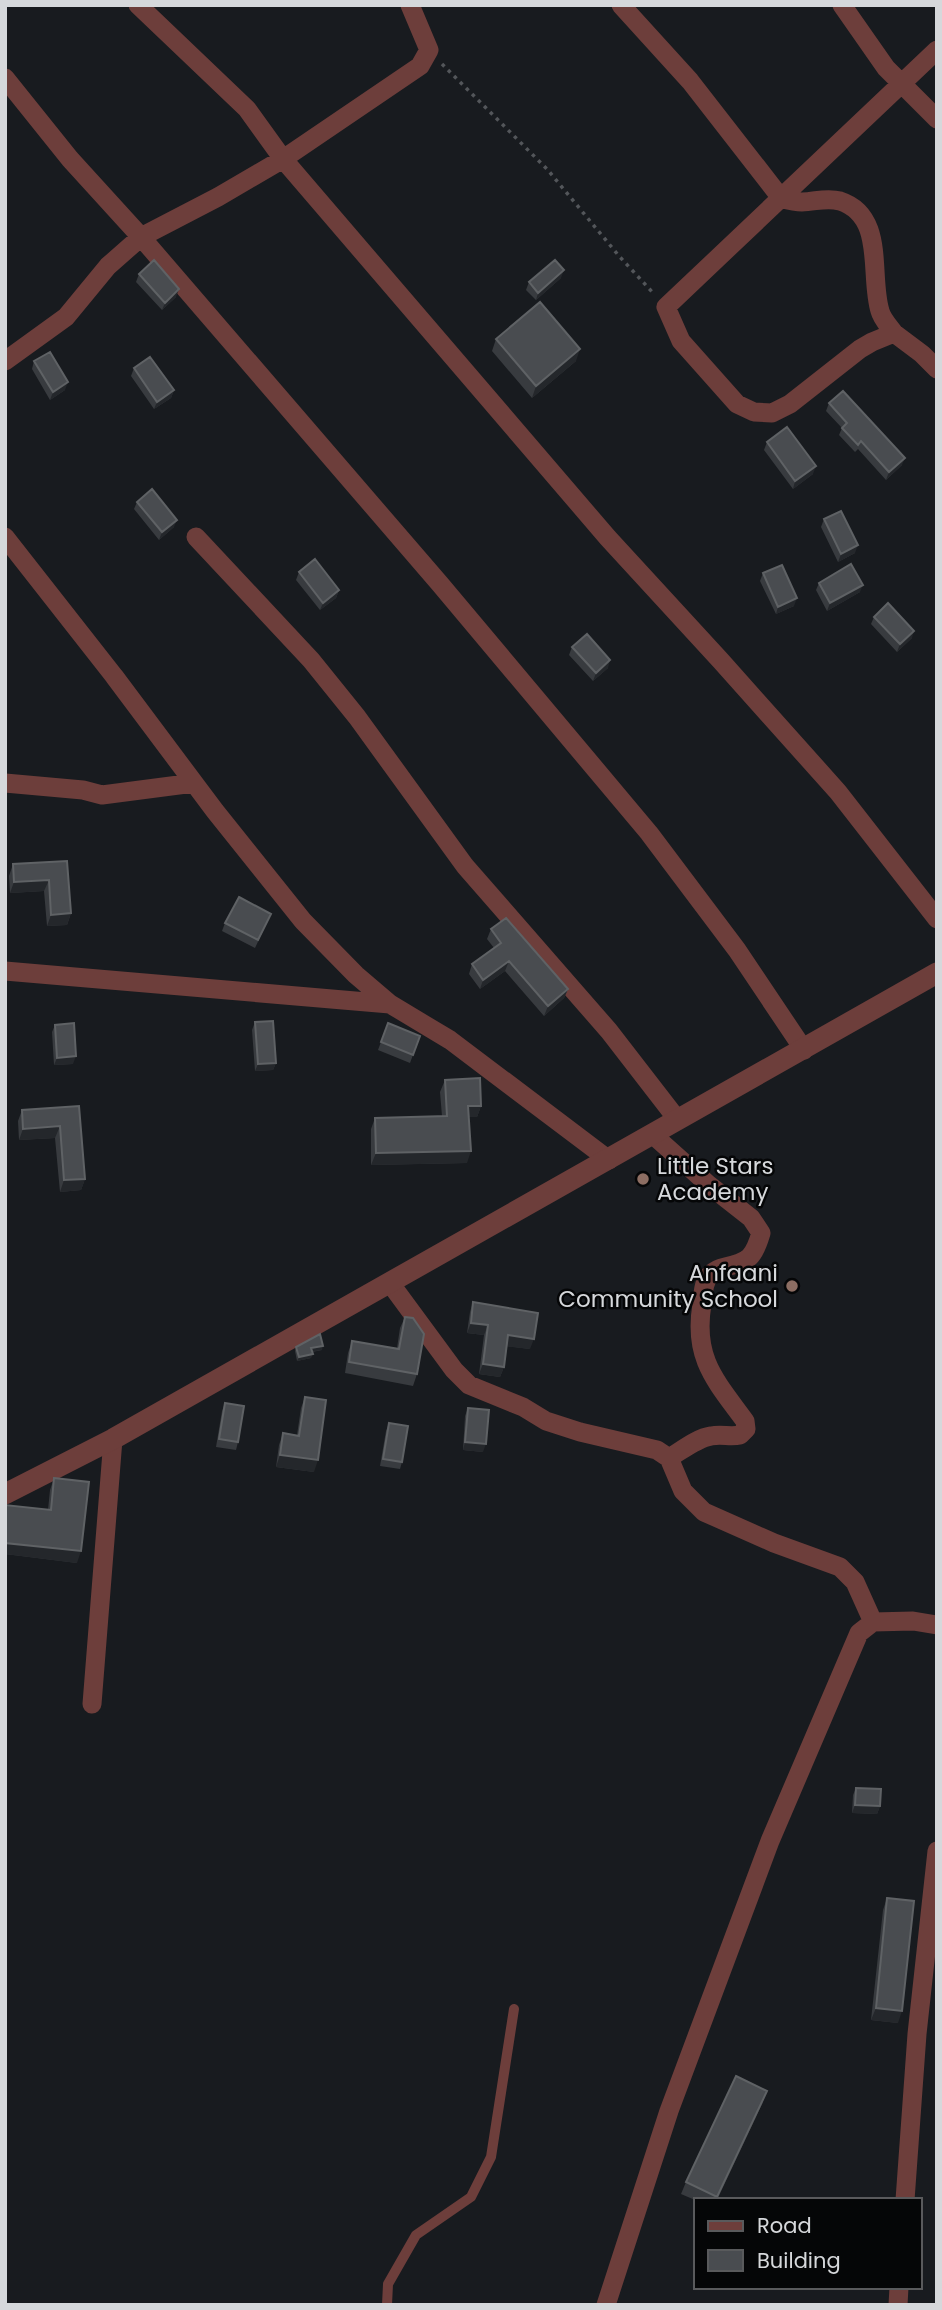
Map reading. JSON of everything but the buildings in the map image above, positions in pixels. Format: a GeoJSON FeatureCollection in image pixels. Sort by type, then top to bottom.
{"type":"FeatureCollection","features":[{"type":"Feature","properties":{"kind":"street"},"geometry":{"type":"LineString","coordinates":[[138,5],[247,109],[283,159],[608,538],[838,792],[937,919]]}},
{"type":"Feature","properties":{"kind":"street"},"geometry":{"type":"LineString","coordinates":[[5,360],[66,317],[108,266],[141,237],[283,159],[420,66],[429,50],[410,5]]}},
{"type":"Feature","properties":{"kind":"street"},"geometry":{"type":"LineString","coordinates":[[621,5],[690,81],[781,198],[802,202],[823,199],[840,201],[856,210],[866,222],[872,240],[881,315],[894,333],[937,369]]}},
{"type":"Feature","properties":{"kind":"street"},"geometry":{"type":"LineString","coordinates":[[842,5],[869,46],[902,85],[937,119]]}},
{"type":"Feature","properties":{"kind":"street"},"geometry":{"type":"LineString","coordinates":[[894,333],[860,349],[790,404],[772,413],[754,412],[737,404],[681,341],[666,307],[937,50]]}},
{"type":"Feature","properties":{"kind":"street"},"geometry":{"type":"LineString","coordinates":[[5,78],[70,159],[141,237],[431,574],[649,833],[737,950],[804,1050]]}},
{"type":"Feature","properties":{"kind":"street"},"geometry":{"type":"LineString","coordinates":[[5,537],[303,921],[356,975],[390,1004],[450,1040],[609,1160]]}},
{"type":"Feature","properties":{"kind":"street"},"geometry":{"type":"LineString","coordinates":[[196,537],[311,660],[357,717],[465,866],[610,1031],[677,1119]]}},
{"type":"Feature","properties":{"kind":"street"},"geometry":{"type":"LineString","coordinates":[[5,783],[83,790],[102,795],[194,783]]}},
{"type":"Feature","properties":{"kind":"street"},"geometry":{"type":"LineString","coordinates":[[5,971],[390,1004]]}},
{"type":"Feature","properties":{"kind":"street"},"geometry":{"type":"LineString","coordinates":[[5,1494],[113,1439],[937,973]]}},
{"type":"Feature","properties":{"kind":"street"},"geometry":{"type":"LineString","coordinates":[[652,1134],[751,1218],[761,1233],[756,1250],[746,1261],[710,1274],[705,1283],[698,1326],[701,1349],[714,1378],[745,1421],[746,1429],[740,1435],[711,1436],[703,1439],[670,1458]]}},
{"type":"Feature","properties":{"kind":"street"},"geometry":{"type":"LineString","coordinates":[[390,1283],[454,1370],[469,1385],[523,1407],[546,1421],[657,1450],[670,1458],[683,1491],[704,1512],[774,1543],[840,1567],[855,1582],[873,1622]]}},
{"type":"Feature","properties":{"kind":"street"},"geometry":{"type":"LineString","coordinates":[[92,1704],[113,1439]]}},
{"type":"Feature","properties":{"kind":"street"},"geometry":{"type":"LineString","coordinates":[[606,2305],[669,2111],[770,1841],[859,1633],[873,1622],[914,1621],[937,1625]]}},
{"type":"Feature","properties":{"kind":"street"},"geometry":{"type":"LineString","coordinates":[[905,2198],[917,2034],[937,1851]]}},
{"type":"Feature","properties":{"kind":"lane"},"geometry":{"type":"LineString","coordinates":[[387,2305],[388,2284],[416,2235],[471,2197],[491,2157],[514,2009]]}},
{"type":"Feature","properties":{"kind":"path"},"geometry":{"type":"LineString","coordinates":[[429,50],[547,169],[619,256],[666,307]]}},
{"type":"Feature","properties":{"kind":"place","name":"Little Stars Academy"},"geometry":{"type":"Point","coordinates":[643,1179]}},
{"type":"Feature","properties":{"kind":"place","name":"Anfaani Community School"},"geometry":{"type":"Point","coordinates":[792,1286]}}]}
